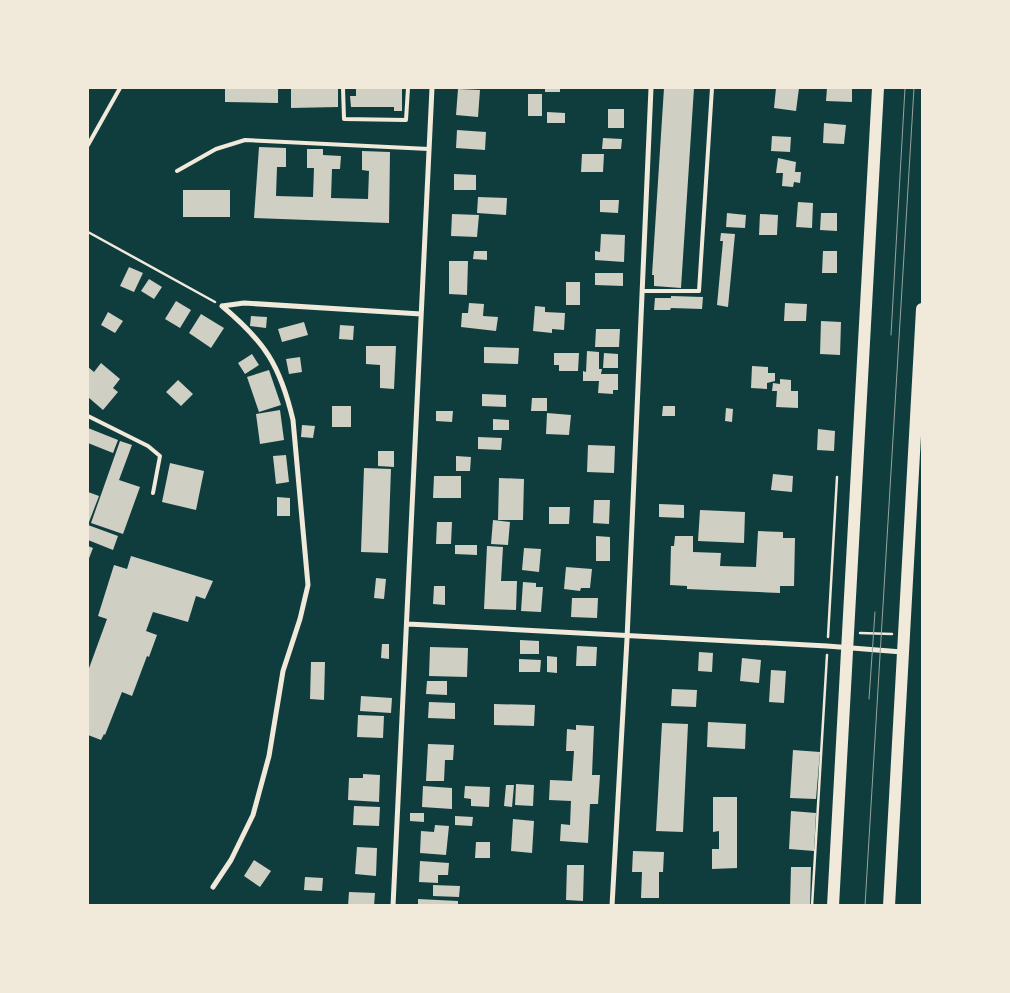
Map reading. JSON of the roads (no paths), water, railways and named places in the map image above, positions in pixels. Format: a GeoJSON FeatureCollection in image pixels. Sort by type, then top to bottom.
{"type":"FeatureCollection","features":[{"type":"Feature","properties":{"kind":"main road"},"geometry":{"type":"LineString","coordinates":[[833,906],[878,88]]}},
{"type":"Feature","properties":{"kind":"main road"},"geometry":{"type":"LineString","coordinates":[[889,906],[922,309]]}},
{"type":"Feature","properties":{"kind":"street"},"geometry":{"type":"LineString","coordinates":[[394,906],[432,88]]}},
{"type":"Feature","properties":{"kind":"street"},"geometry":{"type":"LineString","coordinates":[[612,906],[627,636],[651,88]]}},
{"type":"Feature","properties":{"kind":"street"},"geometry":{"type":"LineString","coordinates":[[213,887],[231,860],[253,815],[268,756],[283,670],[300,619],[308,585],[293,420],[288,397],[264,346],[222,306],[244,303],[421,314]]}},
{"type":"Feature","properties":{"kind":"street"},"geometry":{"type":"LineString","coordinates":[[408,624],[848,647],[903,652]]}},
{"type":"Feature","properties":{"kind":"lane"},"geometry":{"type":"LineString","coordinates":[[88,145],[120,88]]}},
{"type":"Feature","properties":{"kind":"lane"},"geometry":{"type":"LineString","coordinates":[[343,88],[344,119],[406,120],[408,88]]}},
{"type":"Feature","properties":{"kind":"lane"},"geometry":{"type":"LineString","coordinates":[[643,291],[699,291],[712,88]]}},
{"type":"Feature","properties":{"kind":"lane"},"geometry":{"type":"LineString","coordinates":[[177,171],[216,149],[245,140],[429,149]]}},
{"type":"Feature","properties":{"kind":"lane"},"geometry":{"type":"LineString","coordinates":[[88,416],[148,446],[160,456],[153,493]]}},
{"type":"Feature","properties":{"kind":"tram line"},"geometry":{"type":"LineString","coordinates":[[891,335],[905,88]]}},
{"type":"Feature","properties":{"kind":"tram line"},"geometry":{"type":"LineString","coordinates":[[865,906],[914,88]]}},
{"type":"Feature","properties":{"kind":"tram line"},"geometry":{"type":"LineString","coordinates":[[869,699],[875,612]]}}]}
